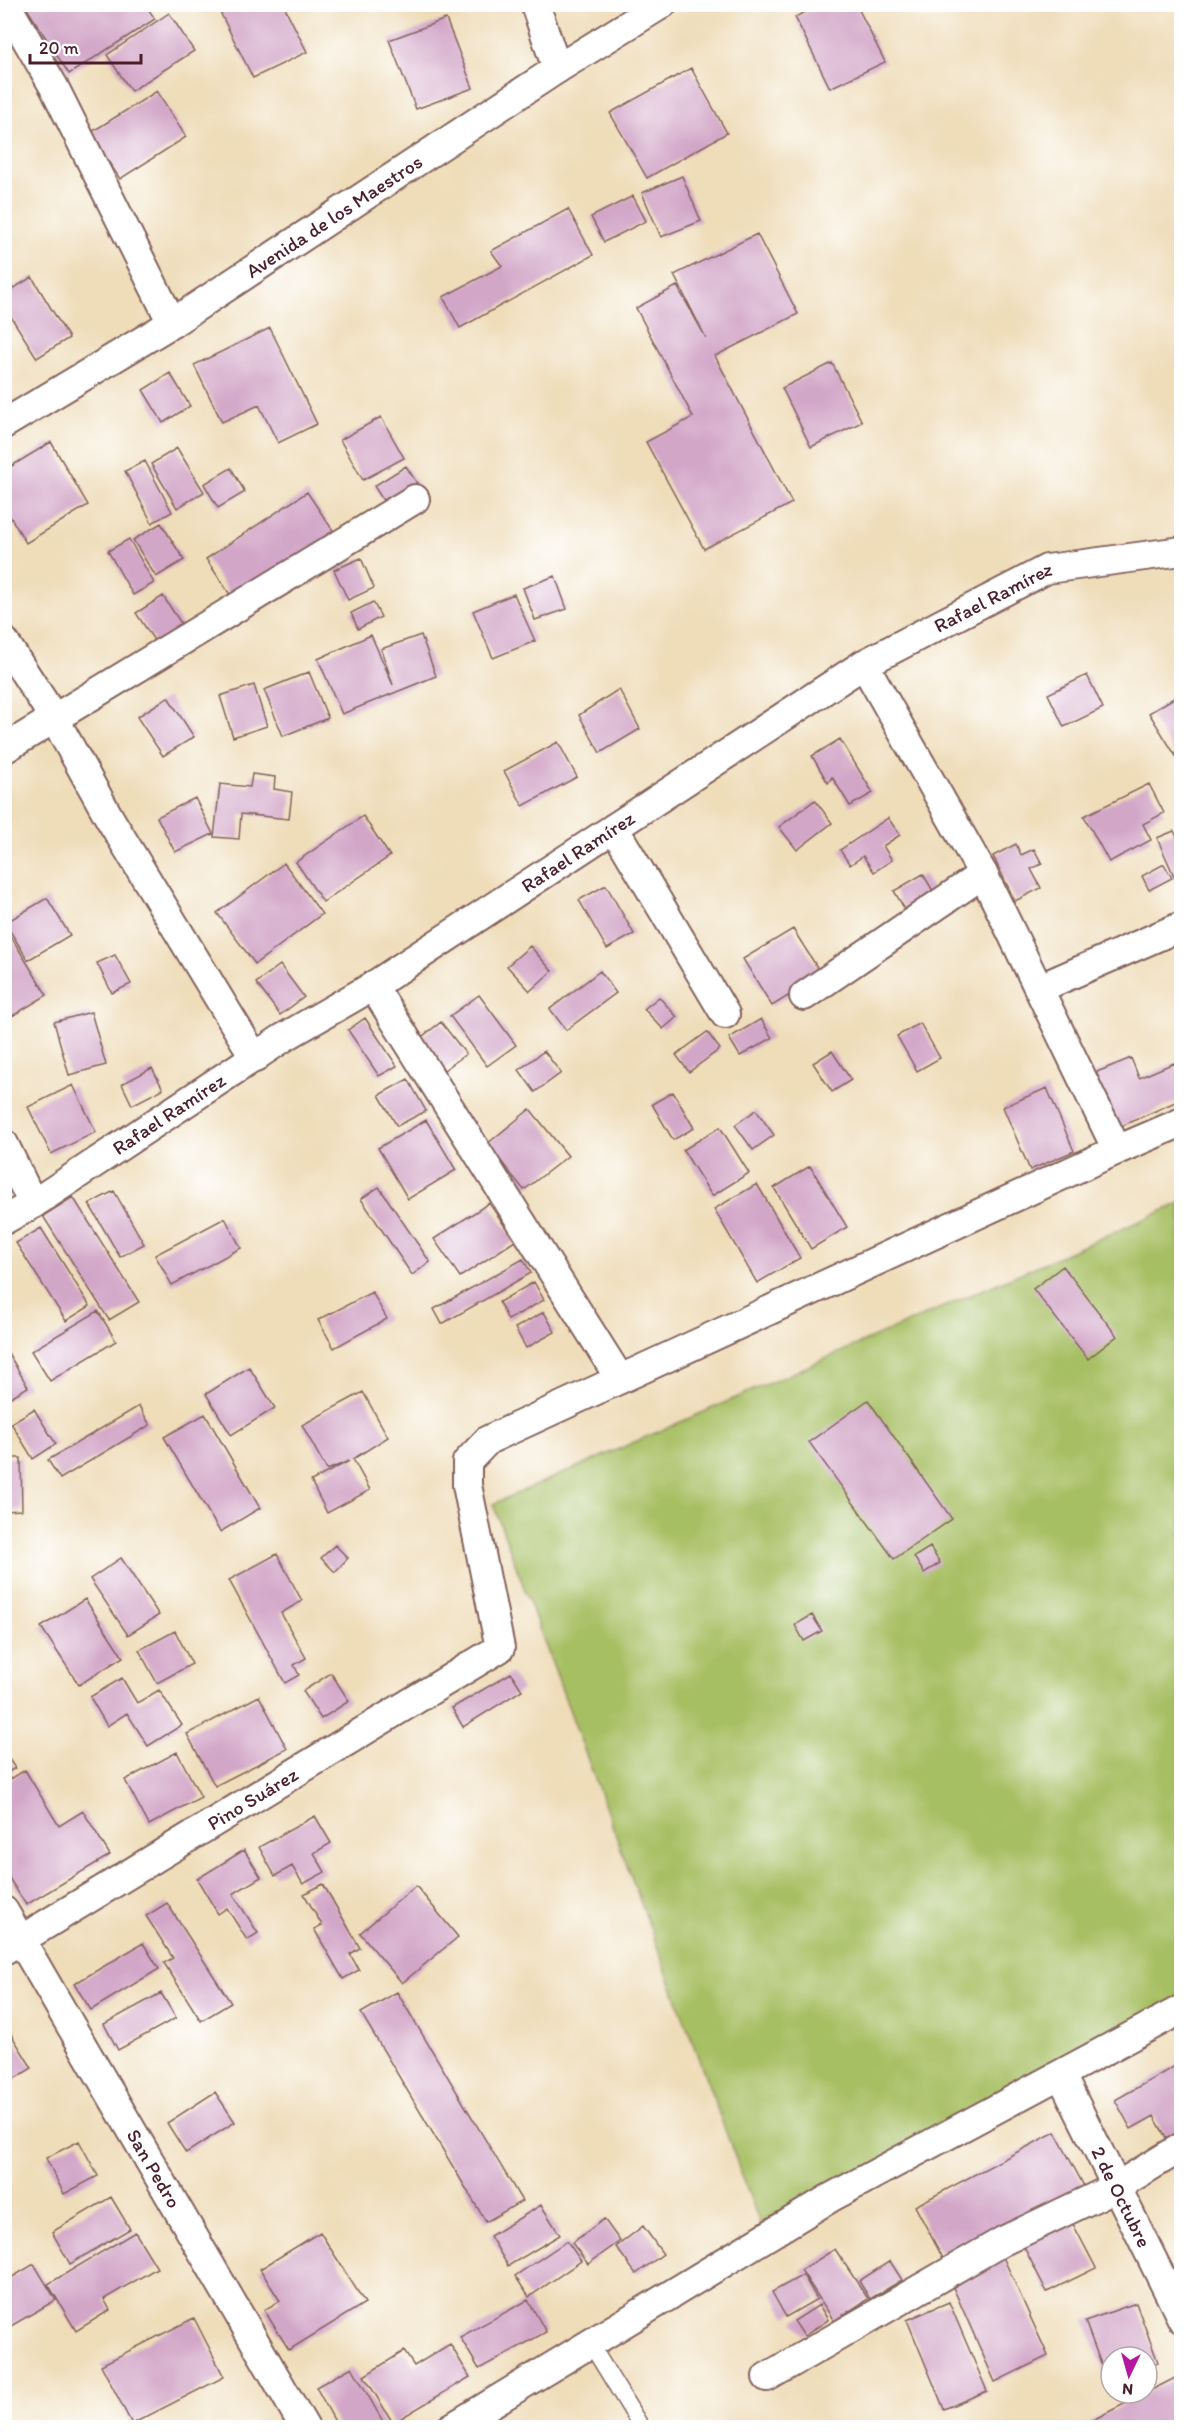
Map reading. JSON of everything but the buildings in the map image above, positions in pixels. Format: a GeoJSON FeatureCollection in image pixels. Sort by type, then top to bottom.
{"type":"FeatureCollection","features":[{"type":"Feature","properties":{"kind":"street"},"geometry":{"type":"LineString","coordinates":[[6,4],[54,87],[172,323]]}},
{"type":"Feature","properties":{"kind":"street"},"geometry":{"type":"LineString","coordinates":[[535,4],[557,69]]}},
{"type":"Feature","properties":{"kind":"street","name":"Avenida de los Maestros"},"geometry":{"type":"LineString","coordinates":[[4,424],[172,323],[557,69],[662,4]]}},
{"type":"Feature","properties":{"kind":"street"},"geometry":{"type":"LineString","coordinates":[[4,749],[415,499]]}},
{"type":"Feature","properties":{"kind":"street","name":"Rafael Ramírez"},"geometry":{"type":"LineString","coordinates":[[4,1220],[33,1204],[283,1038],[373,986],[864,664],[1047,569],[1182,551]]}},
{"type":"Feature","properties":{"kind":"street"},"geometry":{"type":"LineString","coordinates":[[4,641],[54,718],[110,819],[255,1058]]}},
{"type":"Feature","properties":{"kind":"street"},"geometry":{"type":"LineString","coordinates":[[864,664],[983,874],[1117,1150]]}},
{"type":"Feature","properties":{"kind":"street"},"geometry":{"type":"LineString","coordinates":[[614,828],[725,1014]]}},
{"type":"Feature","properties":{"kind":"street"},"geometry":{"type":"LineString","coordinates":[[804,996],[983,874]]}},
{"type":"Feature","properties":{"kind":"street"},"geometry":{"type":"LineString","coordinates":[[1040,988],[1182,926]]}},
{"type":"Feature","properties":{"kind":"street"},"geometry":{"type":"LineString","coordinates":[[373,986],[620,1379],[1182,1122]]}},
{"type":"Feature","properties":{"kind":"street"},"geometry":{"type":"LineString","coordinates":[[4,1144],[33,1204]]}},
{"type":"Feature","properties":{"kind":"street","name":"Pino Suárez"},"geometry":{"type":"LineString","coordinates":[[13,1945],[500,1648],[467,1485],[467,1462],[488,1440],[620,1379]]}},
{"type":"Feature","properties":{"kind":"street","name":"San Pedro"},"geometry":{"type":"LineString","coordinates":[[4,1911],[13,1945],[305,2427]]}},
{"type":"Feature","properties":{"kind":"street"},"geometry":{"type":"LineString","coordinates":[[451,2427],[830,2198],[1182,2009]]}},
{"type":"Feature","properties":{"kind":"street","name":"2 de Octubre"},"geometry":{"type":"LineString","coordinates":[[1061,2075],[1182,2319]]}},
{"type":"Feature","properties":{"kind":"street"},"geometry":{"type":"LineString","coordinates":[[767,2377],[1003,2241],[1116,2187],[1182,2147]]}},
{"type":"Feature","properties":{"kind":"lane"},"geometry":{"type":"LineString","coordinates":[[590,2343],[642,2427]]}},
{"type":"Feature","properties":{"kind":"green space"},"geometry":{"type":"Polygon","coordinates":[[[1181,1203],[1181,1998],[763,2232],[493,1504],[1181,1203]]]}}]}
